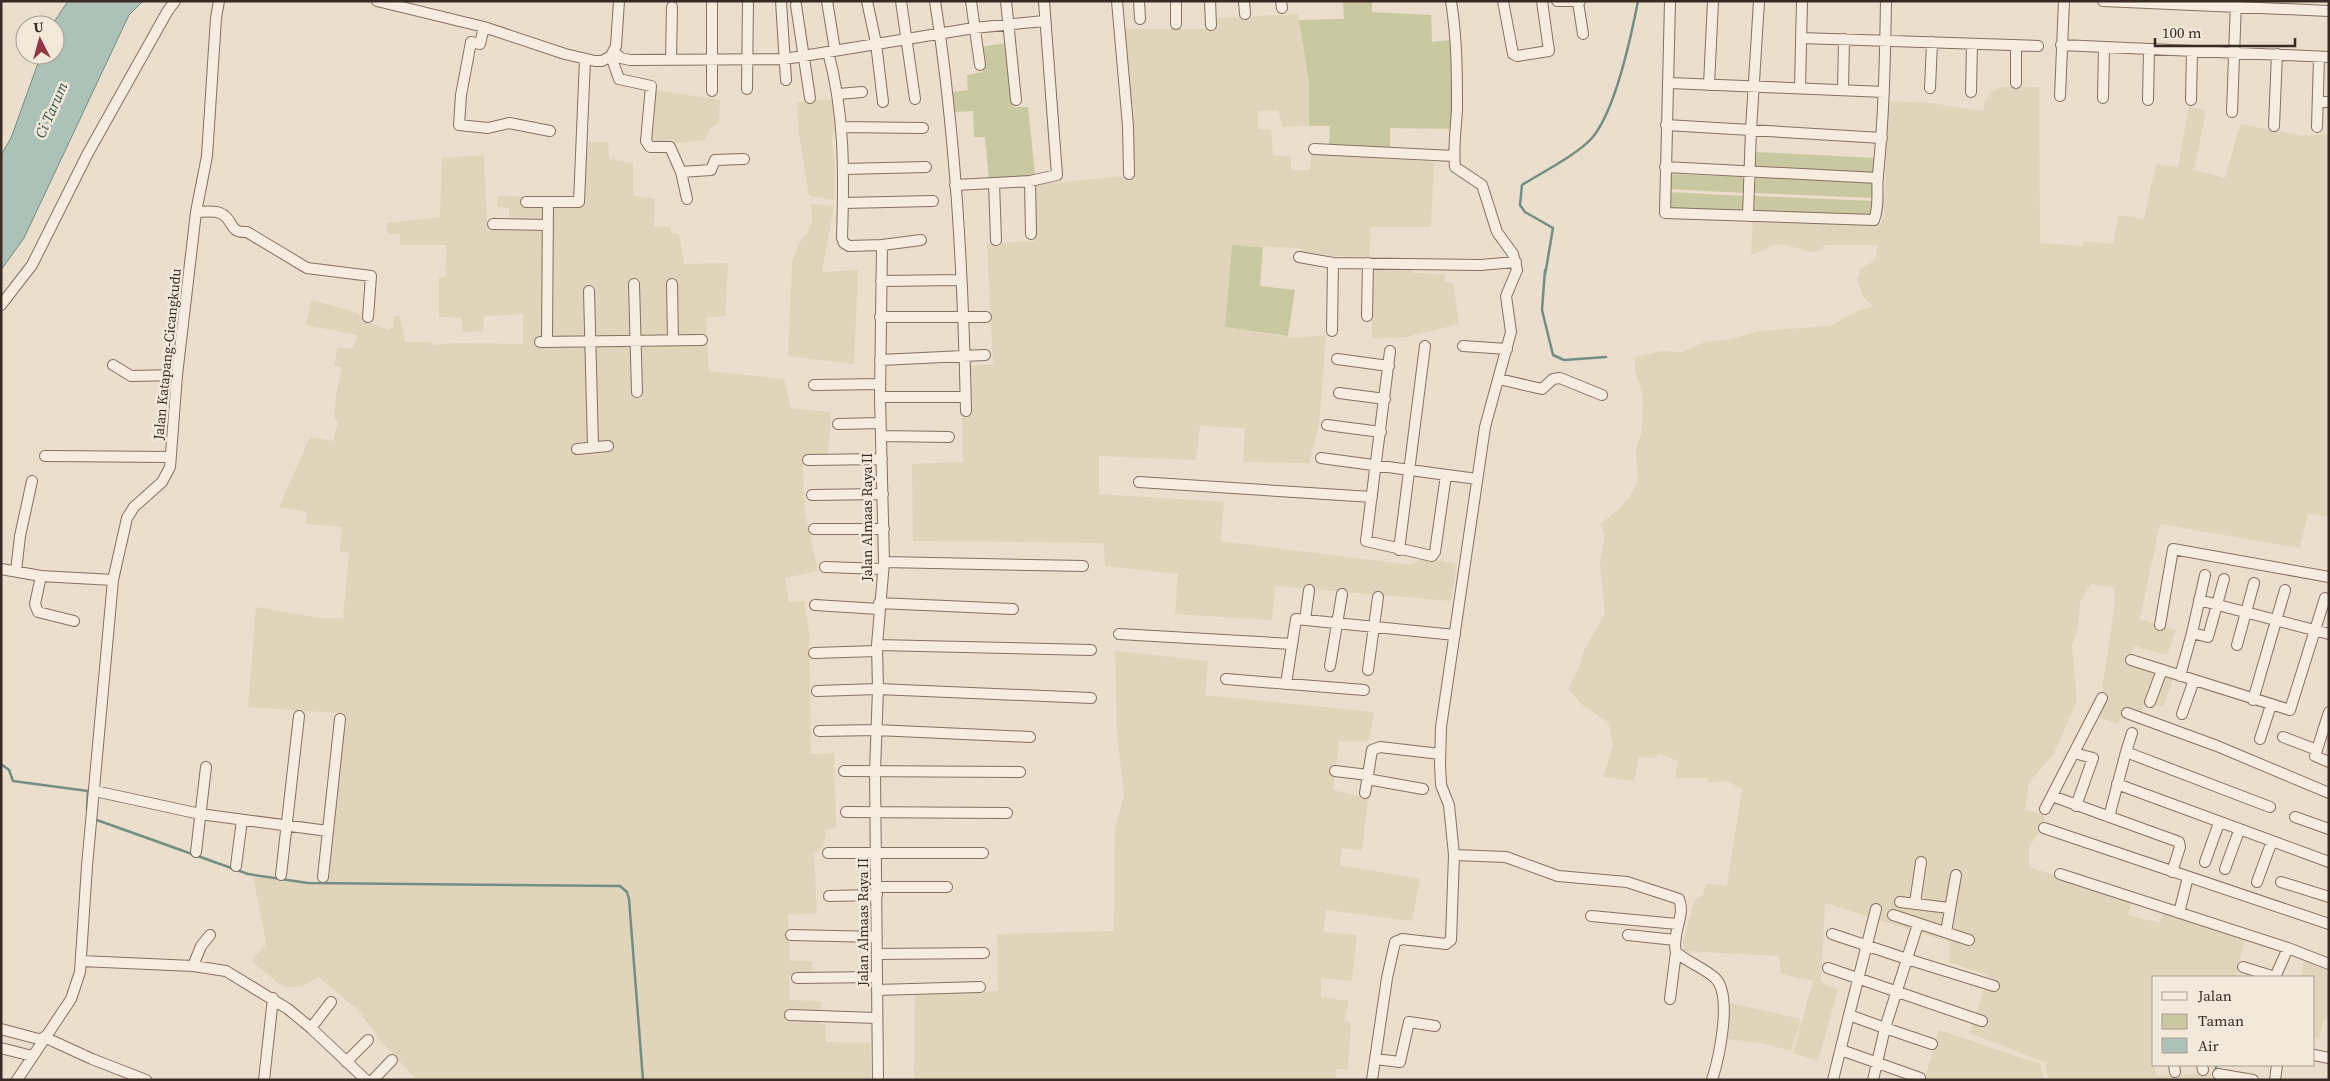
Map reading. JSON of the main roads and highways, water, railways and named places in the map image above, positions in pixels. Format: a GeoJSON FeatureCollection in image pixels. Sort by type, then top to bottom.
{"type":"FeatureCollection","features":[{"type":"Feature","properties":{"kind":"water","name":"Ci Tarum"},"geometry":{"type":"Polygon","coordinates":[[[68,1],[143,1],[129,15],[24,238],[1,270],[1,155],[11,138],[37,65],[65,65],[65,15],[59,15],[68,1]]]}},
{"type":"Feature","properties":{"kind":"waterway"},"geometry":{"type":"LineString","coordinates":[[1606,357],[1564,360],[1553,355],[1542,310],[1545,270],[1545,275],[1553,228],[1525,212],[1520,205],[1522,185],[1586,144],[1600,126],[1608,110],[1621,73],[1638,1]]}},
{"type":"Feature","properties":{"kind":"waterway"},"geometry":{"type":"LineString","coordinates":[[1,764],[9,770],[13,781],[88,791],[87,809]]}},
{"type":"Feature","properties":{"kind":"waterway"},"geometry":{"type":"LineString","coordinates":[[94,819],[248,874],[308,883],[620,886],[627,892],[629,899],[643,1080]]}},
{"type":"Feature","properties":{"kind":"waterway"},"geometry":{"type":"LineString","coordinates":[[2216,1066],[2216,1080]]}}]}
